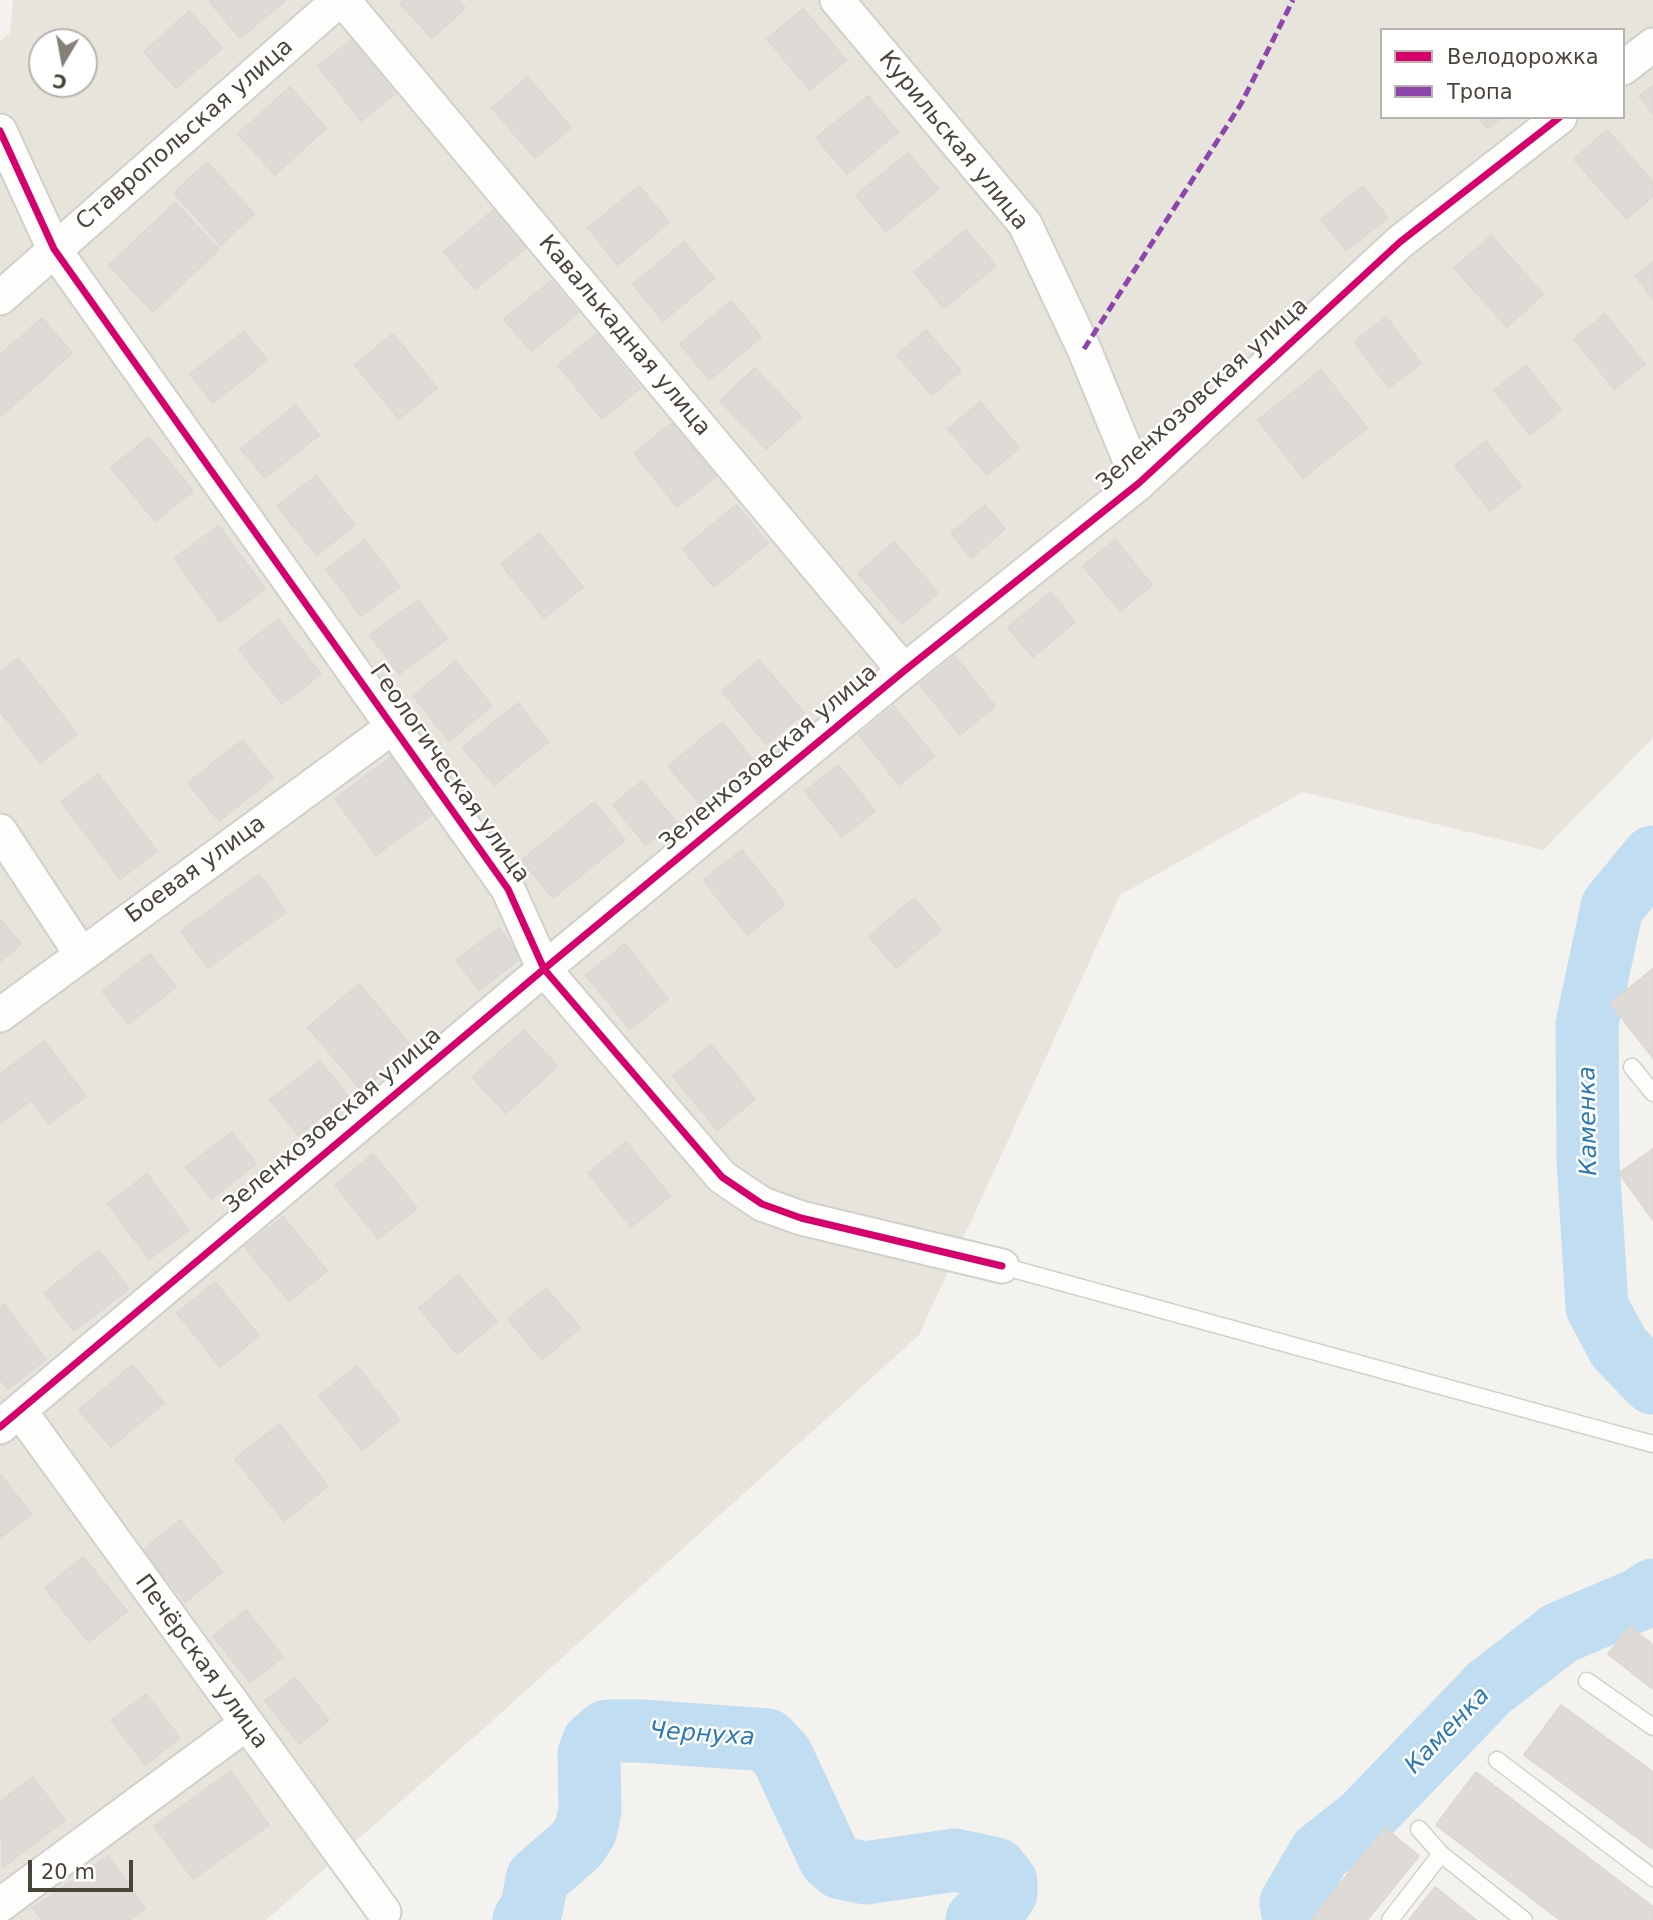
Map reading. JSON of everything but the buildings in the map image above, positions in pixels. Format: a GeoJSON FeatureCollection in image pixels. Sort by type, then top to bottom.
{"type":"FeatureCollection","features":[{"type":"Feature","properties":{"kind":"street","name":"Ставропольская улица"},"geometry":{"type":"LineString","coordinates":[[0,298],[341,0]]}},
{"type":"Feature","properties":{"kind":"street","name":"Кавалькадная улица"},"geometry":{"type":"LineString","coordinates":[[341,0],[904,671]]}},
{"type":"Feature","properties":{"kind":"street","name":"Курильская улица"},"geometry":{"type":"LineString","coordinates":[[837,0],[1025,224],[1084,349],[1139,483]]}},
{"type":"Feature","properties":{"kind":"street"},"geometry":{"type":"LineString","coordinates":[[1625,66],[1653,45]]}},
{"type":"Feature","properties":{"kind":"street","name":"Зеленхозовская улица"},"geometry":{"type":"LineString","coordinates":[[10,1419],[544,969],[904,671],[1139,483],[1400,242],[1557,119]]}},
{"type":"Feature","properties":{"kind":"street","name":"Геологическая улица"},"geometry":{"type":"LineString","coordinates":[[0,131],[54,249],[508,889],[544,969],[722,1177],[762,1204],[801,1218],[1002,1266]]}},
{"type":"Feature","properties":{"kind":"street","name":"Боевая улица"},"geometry":{"type":"LineString","coordinates":[[0,1015],[394,726]]}},
{"type":"Feature","properties":{"kind":"street"},"geometry":{"type":"LineString","coordinates":[[0,831],[81,954]]}},
{"type":"Feature","properties":{"kind":"street","name":"Печёрская улица"},"geometry":{"type":"LineString","coordinates":[[10,1419],[246,1724],[384,1912]]}},
{"type":"Feature","properties":{"kind":"street"},"geometry":{"type":"LineString","coordinates":[[0,1905],[246,1724]]}},
{"type":"Feature","properties":{"kind":"lane"},"geometry":{"type":"LineString","coordinates":[[1632,1068],[1653,1093]]}},
{"type":"Feature","properties":{"kind":"lane"},"geometry":{"type":"LineString","coordinates":[[1002,1266],[1653,1444]]}},
{"type":"Feature","properties":{"kind":"lane"},"geometry":{"type":"LineString","coordinates":[[1587,1681],[1653,1727]]}},
{"type":"Feature","properties":{"kind":"lane"},"geometry":{"type":"LineString","coordinates":[[1497,1760],[1653,1878]]}},
{"type":"Feature","properties":{"kind":"lane"},"geometry":{"type":"LineString","coordinates":[[1419,1829],[1441,1854],[1524,1920]]}},
{"type":"Feature","properties":{"kind":"lane"},"geometry":{"type":"LineString","coordinates":[[1390,1920],[1441,1854]]}},
{"type":"Feature","properties":{"kind":"shaded area"},"geometry":{"type":"Polygon","coordinates":[[[13,0],[1653,0],[1653,738],[1543,850],[1303,792],[1120,895],[919,1335],[491,1722],[266,1920],[0,1920],[0,41],[10,33],[13,0]]]}},
{"type":"Feature","properties":{"kind":"waterway","name":"Каменка"},"geometry":{"type":"LineString","coordinates":[[1653,857],[1612,907],[1587,1024],[1588,1161],[1597,1307],[1619,1348],[1653,1383]]}},
{"type":"Feature","properties":{"kind":"waterway","name":"Каменка"},"geometry":{"type":"LineString","coordinates":[[1294,1920],[1291,1903],[1320,1853],[1363,1819],[1489,1688],[1560,1633],[1640,1599],[1653,1590]]}},
{"type":"Feature","properties":{"kind":"waterway","name":"Чернуха"},"geometry":{"type":"LineString","coordinates":[[524,1920],[532,1907],[537,1879],[577,1844],[586,1830],[590,1810],[589,1754],[593,1743],[607,1731],[767,1740],[782,1756],[830,1859],[841,1868],[865,1873],[955,1860],[996,1869],[1006,1882],[1006,1893],[998,1905],[977,1920]]}},
{"type":"Feature","properties":{"kind":"marked path"},"geometry":{"type":"LineString","coordinates":[[1084,349],[1241,104],[1293,0]]}},
{"type":"Feature","properties":{"kind":"cycle path"},"geometry":{"type":"LineString","coordinates":[[0,1427],[544,969],[904,671],[1139,483],[1400,242],[1557,119]]}},
{"type":"Feature","properties":{"kind":"cycle path"},"geometry":{"type":"LineString","coordinates":[[0,131],[54,249],[508,889],[544,969],[722,1177],[762,1204],[801,1218],[1002,1266]]}}]}
